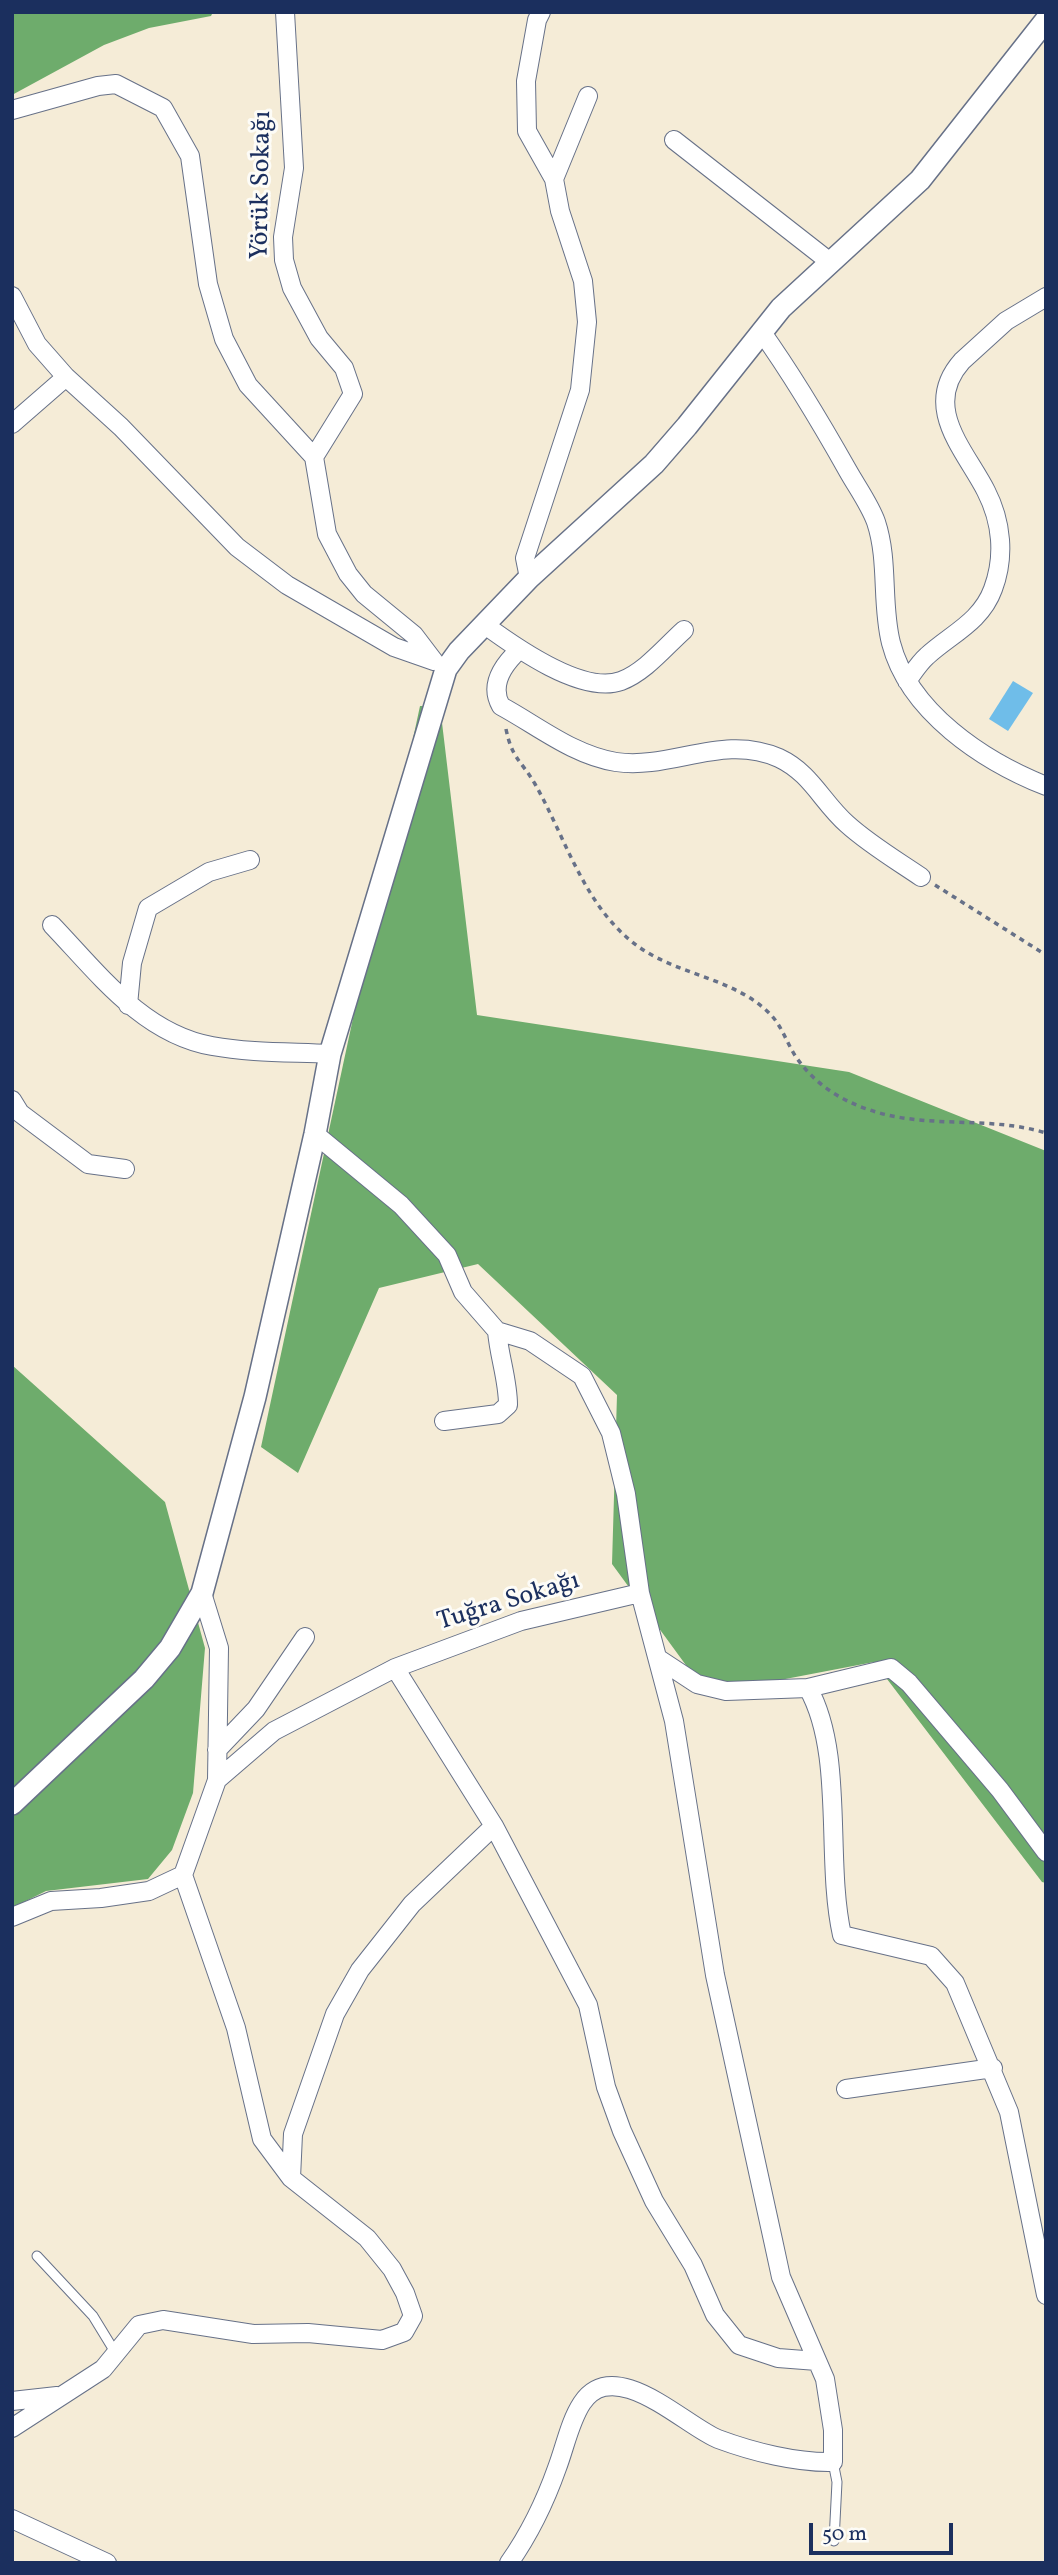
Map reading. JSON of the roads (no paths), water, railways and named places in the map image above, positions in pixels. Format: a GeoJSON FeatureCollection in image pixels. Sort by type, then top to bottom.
{"type":"FeatureCollection","features":[{"type":"Feature","properties":{"kind":"street","name":"Yörük Sokağı"},"geometry":{"type":"LineString","coordinates":[[285,12],[294,168],[283,237],[284,260],[292,288],[319,338],[344,368],[353,394],[314,457]]}},
{"type":"Feature","properties":{"kind":"street"},"geometry":{"type":"LineString","coordinates":[[529,579],[524,558],[580,390],[587,322],[583,281],[560,211],[554,179],[527,131],[526,80],[537,20],[541,12]]}},
{"type":"Feature","properties":{"kind":"street"},"geometry":{"type":"LineString","coordinates":[[12,1804],[144,1679],[170,1648],[202,1593],[255,1397],[315,1134],[330,1054],[440,664],[485,625],[529,579],[654,464],[695,417],[761,331],[802,286],[919,180],[1046,20]]}},
{"type":"Feature","properties":{"kind":"street"},"geometry":{"type":"LineString","coordinates":[[12,110],[98,86],[116,84],[163,108],[190,156],[208,284],[224,340],[248,385],[314,457],[321,510],[335,554],[364,594],[414,635],[440,664]]}},
{"type":"Feature","properties":{"kind":"street"},"geometry":{"type":"LineString","coordinates":[[554,179],[588,96]]}},
{"type":"Feature","properties":{"kind":"street"},"geometry":{"type":"LineString","coordinates":[[674,140],[830,262]]}},
{"type":"Feature","properties":{"kind":"street"},"geometry":{"type":"LineString","coordinates":[[12,296],[37,344],[66,377],[121,426],[214,524],[259,565],[394,647],[440,664]]}},
{"type":"Feature","properties":{"kind":"street"},"geometry":{"type":"LineString","coordinates":[[907,681],[925,657],[979,615],[993,590],[1002,558],[999,530],[987,492],[960,451],[947,420],[946,395],[956,368],[962,361],[1006,321],[1046,297]]}},
{"type":"Feature","properties":{"kind":"street"},"geometry":{"type":"LineString","coordinates":[[761,331],[798,383],[876,522],[885,571],[884,600],[891,644],[907,681],[931,711],[976,750],[1046,786]]}},
{"type":"Feature","properties":{"kind":"street"},"geometry":{"type":"LineString","coordinates":[[12,424],[66,377]]}},
{"type":"Feature","properties":{"kind":"street"},"geometry":{"type":"LineString","coordinates":[[485,625],[519,650],[569,674],[600,684],[611,684],[634,674],[684,630]]}},
{"type":"Feature","properties":{"kind":"street"},"geometry":{"type":"LineString","coordinates":[[519,650],[498,680],[496,691],[501,706],[569,746],[601,759],[653,761],[720,748],[741,748],[778,758],[808,776],[845,823],[920,877]]}},
{"type":"Feature","properties":{"kind":"street"},"geometry":{"type":"LineString","coordinates":[[128,1005],[132,964],[148,908],[209,872],[250,860]]}},
{"type":"Feature","properties":{"kind":"street"},"geometry":{"type":"LineString","coordinates":[[52,925],[128,1005],[170,1030],[210,1046],[330,1054]]}},
{"type":"Feature","properties":{"kind":"street"},"geometry":{"type":"LineString","coordinates":[[12,1100],[20,1113],[88,1164],[125,1169]]}},
{"type":"Feature","properties":{"kind":"street"},"geometry":{"type":"LineString","coordinates":[[315,1134],[401,1205],[447,1255],[463,1292],[497,1331],[530,1341],[564,1361],[582,1376],[611,1433],[626,1494],[640,1593],[674,1721],[715,1975],[781,2277],[825,2379],[833,2430],[833,2462],[809,2462],[719,2439],[643,2393],[608,2387],[597,2390],[582,2403],[538,2515],[509,2563]]}},
{"type":"Feature","properties":{"kind":"street"},"geometry":{"type":"LineString","coordinates":[[444,1421],[498,1414],[508,1405],[508,1387],[500,1358],[497,1331]]}},
{"type":"Feature","properties":{"kind":"street"},"geometry":{"type":"LineString","coordinates":[[12,2428],[103,2369],[139,2325],[163,2320],[253,2334],[308,2333],[382,2340],[404,2332],[413,2316],[392,2269],[367,2238],[291,2178],[262,2139],[236,2028],[183,1875],[217,1780],[219,1648],[202,1593]]}},
{"type":"Feature","properties":{"kind":"street","name":"Tuğra Sokağı"},"geometry":{"type":"LineString","coordinates":[[217,1780],[274,1731],[395,1668],[521,1621],[640,1593]]}},
{"type":"Feature","properties":{"kind":"street"},"geometry":{"type":"LineString","coordinates":[[217,1750],[256,1709],[305,1637]]}},
{"type":"Feature","properties":{"kind":"street"},"geometry":{"type":"LineString","coordinates":[[659,1659],[697,1684],[726,1691],[808,1688],[891,1668],[909,1683],[1000,1790],[1046,1852]]}},
{"type":"Feature","properties":{"kind":"street"},"geometry":{"type":"LineString","coordinates":[[395,1668],[494,1826],[588,2005],[606,2087],[622,2131],[654,2200],[693,2265],[715,2315],[739,2345],[778,2358],[817,2361]]}},
{"type":"Feature","properties":{"kind":"street"},"geometry":{"type":"LineString","coordinates":[[808,1688],[819,1707],[829,1758],[834,1892],[842,1935],[931,1956],[955,1983],[993,2068],[1009,2112],[1046,2294]]}},
{"type":"Feature","properties":{"kind":"street"},"geometry":{"type":"LineString","coordinates":[[291,2178],[293,2134],[335,2014],[360,1970],[412,1904],[494,1826]]}},
{"type":"Feature","properties":{"kind":"street"},"geometry":{"type":"LineString","coordinates":[[12,1917],[51,1901],[149,1891],[183,1875]]}},
{"type":"Feature","properties":{"kind":"street"},"geometry":{"type":"LineString","coordinates":[[846,2089],[993,2068]]}},
{"type":"Feature","properties":{"kind":"street"},"geometry":{"type":"LineString","coordinates":[[12,2401],[60,2396]]}},
{"type":"Feature","properties":{"kind":"street"},"geometry":{"type":"LineString","coordinates":[[12,2519],[107,2563]]}},
{"type":"Feature","properties":{"kind":"lane"},"geometry":{"type":"LineString","coordinates":[[37,2256],[93,2316],[115,2352]]}},
{"type":"Feature","properties":{"kind":"lane"},"geometry":{"type":"LineString","coordinates":[[833,2462],[837,2482],[834,2541]]}},
{"type":"Feature","properties":{"kind":"water"},"geometry":{"type":"Polygon","coordinates":[[[1013,681],[1033,693],[1008,731],[989,719],[1013,681]]]}}]}
